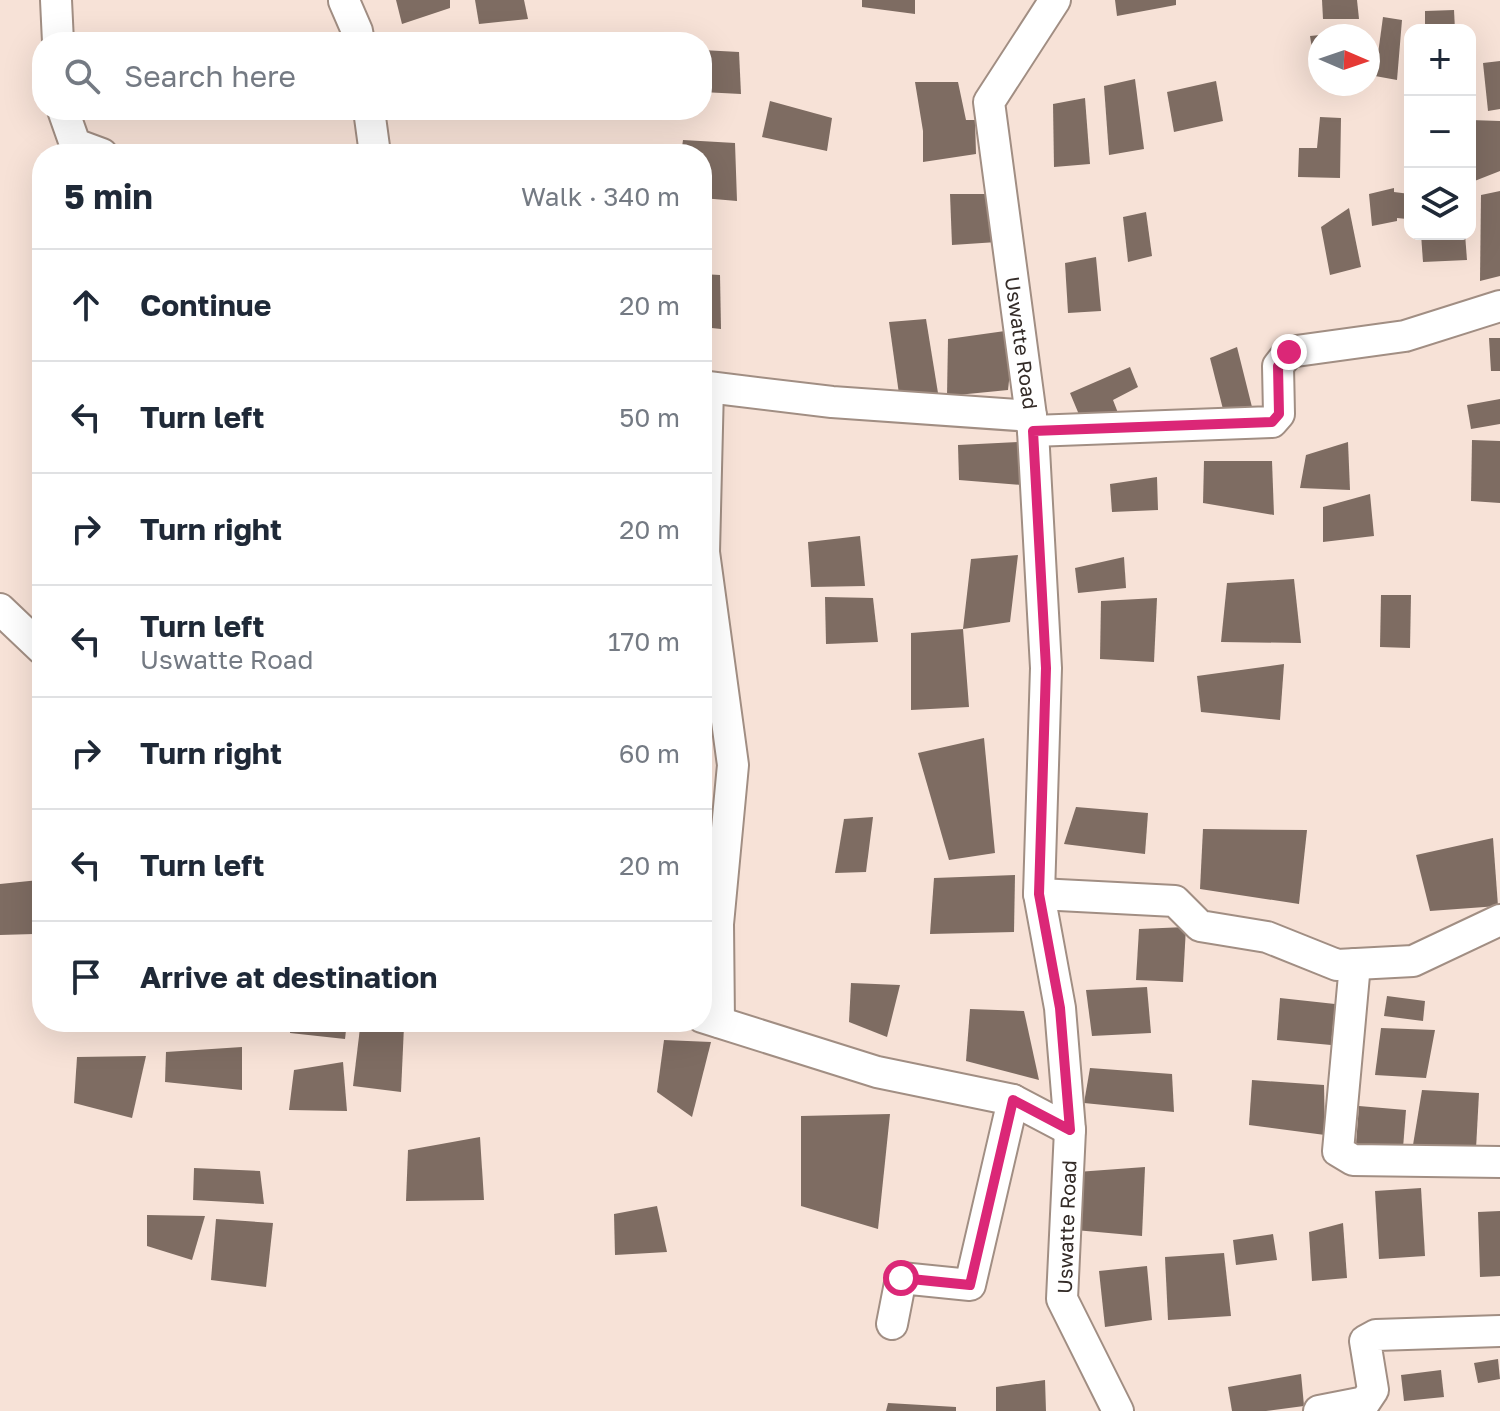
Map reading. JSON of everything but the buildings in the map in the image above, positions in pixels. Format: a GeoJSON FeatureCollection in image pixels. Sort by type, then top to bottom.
{"type":"FeatureCollection","features":[{"type":"Feature","properties":{"kind":"street"},"geometry":{"type":"LineString","coordinates":[[56,0],[58,32]]}},
{"type":"Feature","properties":{"kind":"street","name":"Uswatte Road"},"geometry":{"type":"LineString","coordinates":[[1055,0],[989,102],[1032,424],[1046,668],[1039,894],[1060,1008],[1070,1130],[1062,1299],[1118,1411]]}},
{"type":"Feature","properties":{"kind":"street"},"geometry":{"type":"LineString","coordinates":[[344,1],[357,32]]}},
{"type":"Feature","properties":{"kind":"street"},"geometry":{"type":"LineString","coordinates":[[67,120],[75,144]]}},
{"type":"Feature","properties":{"kind":"street"},"geometry":{"type":"LineString","coordinates":[[370,120],[374,144]]}},
{"type":"Feature","properties":{"kind":"street"},"geometry":{"type":"LineString","coordinates":[[712,387],[1032,424],[1272,422],[1279,414],[1278,366],[1289,352],[1405,336],[1500,306]]}},
{"type":"Feature","properties":{"kind":"street"},"geometry":{"type":"LineString","coordinates":[[0,609],[32,639]]}},
{"type":"Feature","properties":{"kind":"street"},"geometry":{"type":"LineString","coordinates":[[712,611],[733,765],[712,996]]}},
{"type":"Feature","properties":{"kind":"street"},"geometry":{"type":"LineString","coordinates":[[1039,894],[1175,901],[1200,926],[1267,937],[1337,965],[1413,961],[1500,920]]}},
{"type":"Feature","properties":{"kind":"street"},"geometry":{"type":"LineString","coordinates":[[1355,964],[1338,1151],[1353,1160],[1500,1162]]}},
{"type":"Feature","properties":{"kind":"street"},"geometry":{"type":"LineString","coordinates":[[712,1021],[877,1072],[1013,1100],[1070,1130]]}},
{"type":"Feature","properties":{"kind":"street"},"geometry":{"type":"LineString","coordinates":[[892,1324],[901,1278],[970,1285],[1013,1100]]}},
{"type":"Feature","properties":{"kind":"street"},"geometry":{"type":"LineString","coordinates":[[1319,1411],[1365,1402],[1373,1390],[1365,1341],[1376,1335],[1500,1331]]}},
{"type":"Feature","properties":{"kind":"route"},"geometry":{"type":"LineString","coordinates":[[901,1278],[970,1285],[1013,1100],[1070,1130],[1060,1008],[1039,894],[1046,668],[1033,431],[1272,422],[1279,414],[1278,366],[1289,352]]}}]}
